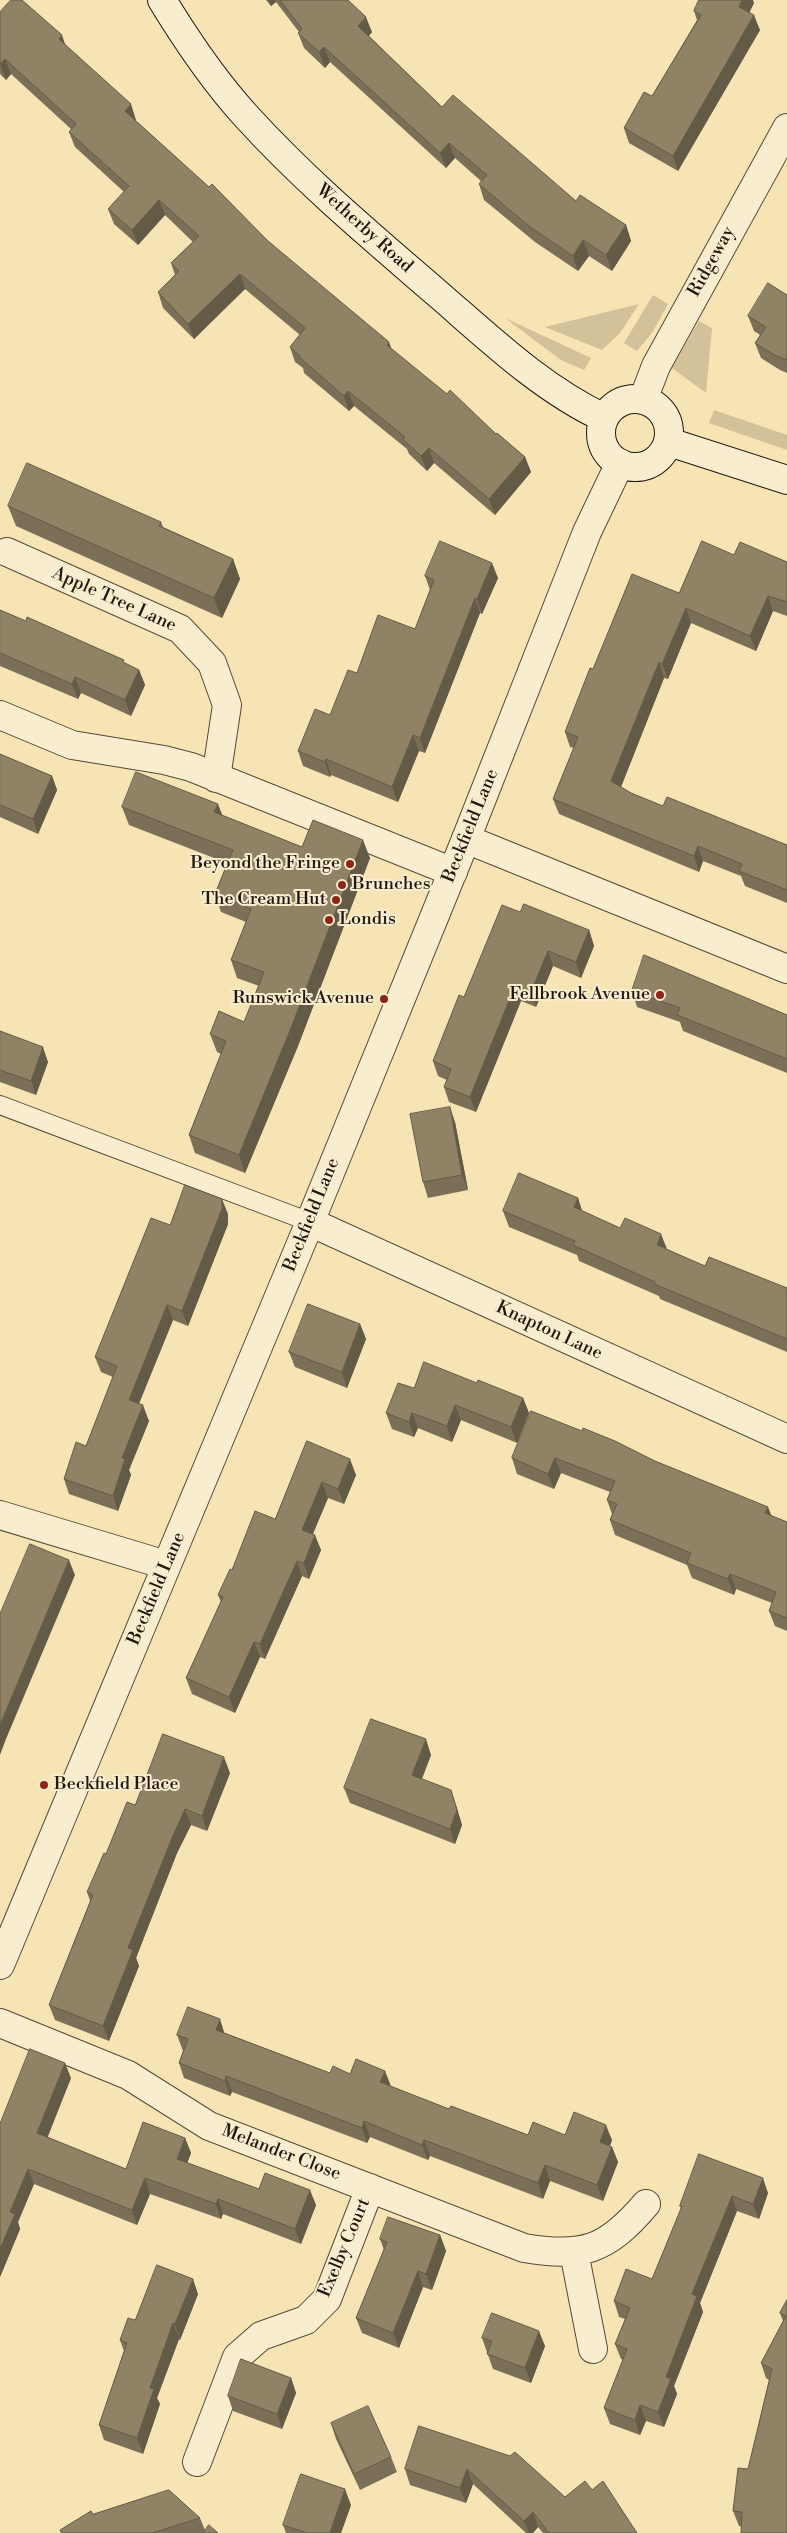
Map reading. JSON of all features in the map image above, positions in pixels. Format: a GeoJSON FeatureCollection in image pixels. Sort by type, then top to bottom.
{"type":"FeatureCollection","features":[{"type":"Feature","properties":{"kind":"street","name":"Wetherby Road"},"geometry":{"type":"LineString","coordinates":[[162,0],[212,75],[246,116],[286,158],[372,237],[539,379],[578,406],[604,418]]}},
{"type":"Feature","properties":{"kind":"street","name":"Ridgeway"},"geometry":{"type":"LineString","coordinates":[[643,400],[656,366],[787,128]]}},
{"type":"Feature","properties":{"kind":"street"},"geometry":{"type":"LineString","coordinates":[[634,399],[643,400],[653,404],[668,420],[669,442],[659,457],[644,466],[631,467],[620,463],[605,449],[602,439],[604,418],[617,404],[634,399]]}},
{"type":"Feature","properties":{"kind":"street"},"geometry":{"type":"LineString","coordinates":[[669,442],[787,480]]}},
{"type":"Feature","properties":{"kind":"street","name":"Beckfield Lane"},"geometry":{"type":"LineString","coordinates":[[0,1965],[310,1222],[453,872],[587,532],[620,463]]}},
{"type":"Feature","properties":{"kind":"street","name":"Apple Tree Lane"},"geometry":{"type":"LineString","coordinates":[[7,552],[180,629],[212,663],[227,705],[216,778]]}},
{"type":"Feature","properties":{"kind":"street"},"geometry":{"type":"LineString","coordinates":[[0,715],[72,745],[164,760],[216,778],[453,872]]}},
{"type":"Feature","properties":{"kind":"street"},"geometry":{"type":"LineString","coordinates":[[466,839],[787,970]]}},
{"type":"Feature","properties":{"kind":"street","name":"Knapton Lane"},"geometry":{"type":"LineString","coordinates":[[310,1222],[787,1439]]}},
{"type":"Feature","properties":{"kind":"street"},"geometry":{"type":"LineString","coordinates":[[0,1515],[166,1565]]}},
{"type":"Feature","properties":{"kind":"street","name":"Melander Close"},"geometry":{"type":"LineString","coordinates":[[0,2023],[128,2075],[209,2126],[524,2248],[555,2253],[574,2252],[602,2244],[626,2228],[646,2204]]}},
{"type":"Feature","properties":{"kind":"street","name":"Exelby Court"},"geometry":{"type":"LineString","coordinates":[[197,2462],[237,2357],[261,2336],[306,2320],[327,2299],[370,2188]]}},
{"type":"Feature","properties":{"kind":"street"},"geometry":{"type":"LineString","coordinates":[[574,2252],[593,2349]]}},
{"type":"Feature","properties":{"kind":"lane"},"geometry":{"type":"LineString","coordinates":[[0,1105],[310,1222]]}},
{"type":"Feature","properties":{"kind":"shaded area"},"geometry":{"type":"Polygon","coordinates":[[[653,295],[668,304],[652,333],[637,351],[624,343],[653,295]]]}},
{"type":"Feature","properties":{"kind":"shaded area"},"geometry":{"type":"Polygon","coordinates":[[[639,304],[620,333],[602,350],[545,327],[639,304]]]}},
{"type":"Feature","properties":{"kind":"shaded area"},"geometry":{"type":"Polygon","coordinates":[[[505,318],[591,358],[584,370],[561,360],[505,318]]]}},
{"type":"Feature","properties":{"kind":"shaded area"},"geometry":{"type":"Polygon","coordinates":[[[699,321],[712,328],[706,393],[672,368],[699,321]]]}},
{"type":"Feature","properties":{"kind":"shaded area"},"geometry":{"type":"Polygon","coordinates":[[[714,410],[787,435],[787,450],[709,423],[714,410]]]}},
{"type":"Feature","properties":{"kind":"building"},"geometry":{"type":"Polygon","coordinates":[[[11,0],[22,0],[62,35],[59,39],[131,104],[125,111],[209,187],[212,184],[268,241],[389,342],[387,345],[447,394],[450,390],[496,434],[525,457],[489,499],[429,448],[421,456],[403,439],[405,437],[348,391],[344,396],[299,357],[290,347],[305,328],[240,274],[188,324],[158,292],[179,271],[171,263],[199,236],[159,200],[132,230],[108,209],[129,186],[69,132],[76,124],[5,59],[0,64],[0,12],[11,0]]]}},
{"type":"Feature","properties":{"kind":"building"},"geometry":{"type":"Polygon","coordinates":[[[280,0],[348,0],[366,17],[358,26],[442,107],[453,95],[576,201],[580,195],[626,225],[606,255],[583,240],[573,256],[530,227],[479,184],[487,175],[449,143],[440,153],[324,47],[319,52],[298,33],[302,29],[280,0]]]}},
{"type":"Feature","properties":{"kind":"building"},"geometry":{"type":"Polygon","coordinates":[[[699,0],[742,0],[739,7],[754,15],[673,156],[624,128],[644,92],[652,96],[701,15],[694,11],[699,0]]]}},
{"type":"Feature","properties":{"kind":"building"},"geometry":{"type":"Polygon","coordinates":[[[768,283],[787,295],[787,360],[774,355],[755,343],[766,327],[748,316],[768,283]]]}},
{"type":"Feature","properties":{"kind":"building"},"geometry":{"type":"Polygon","coordinates":[[[27,463],[161,522],[159,526],[233,559],[214,598],[8,506],[27,463]]]}},
{"type":"Feature","properties":{"kind":"building"},"geometry":{"type":"Polygon","coordinates":[[[440,541],[492,563],[477,599],[475,598],[420,738],[413,735],[392,787],[326,759],[325,762],[298,751],[315,709],[330,715],[348,670],[357,673],[378,615],[415,629],[434,580],[425,576],[440,541]]]}},
{"type":"Feature","properties":{"kind":"building"},"geometry":{"type":"Polygon","coordinates":[[[702,541],[734,555],[740,542],[787,562],[787,602],[768,596],[750,636],[686,608],[662,664],[659,662],[611,781],[631,793],[663,806],[667,797],[787,845],[787,890],[739,871],[742,864],[698,846],[694,856],[553,799],[578,737],[565,732],[590,668],[593,669],[632,574],[679,593],[702,541]]]}},
{"type":"Feature","properties":{"kind":"building"},"geometry":{"type":"Polygon","coordinates":[[[0,610],[26,621],[27,617],[124,660],[123,662],[139,670],[125,700],[75,677],[72,684],[0,653],[0,610]]]}},
{"type":"Feature","properties":{"kind":"building"},"geometry":{"type":"Polygon","coordinates":[[[0,754],[52,776],[33,819],[0,805],[0,754]]]}},
{"type":"Feature","properties":{"kind":"building"},"geometry":{"type":"Polygon","coordinates":[[[136,772],[218,804],[214,812],[302,847],[313,820],[363,840],[291,1028],[239,1155],[189,1135],[226,1041],[210,1034],[219,1011],[244,1022],[264,972],[231,960],[251,909],[215,894],[233,850],[122,807],[136,772]]]}},
{"type":"Feature","properties":{"kind":"building"},"geometry":{"type":"Polygon","coordinates":[[[524,904],[589,930],[576,962],[548,951],[531,992],[515,986],[470,1097],[444,1087],[451,1069],[433,1061],[459,995],[464,997],[502,905],[520,912],[524,904]]]}},
{"type":"Feature","properties":{"kind":"building"},"geometry":{"type":"Polygon","coordinates":[[[644,955],[787,1015],[787,1059],[677,1015],[680,1008],[632,991],[644,955]]]}},
{"type":"Feature","properties":{"kind":"building"},"geometry":{"type":"Polygon","coordinates":[[[0,1031],[43,1047],[31,1081],[0,1070],[0,1031]]]}},
{"type":"Feature","properties":{"kind":"building"},"geometry":{"type":"Polygon","coordinates":[[[450,1107],[462,1175],[423,1182],[410,1114],[450,1107]]]}},
{"type":"Feature","properties":{"kind":"building"},"geometry":{"type":"Polygon","coordinates":[[[519,1173],[578,1198],[574,1207],[620,1228],[625,1218],[661,1234],[657,1245],[705,1266],[709,1257],[787,1288],[787,1339],[654,1284],[655,1282],[573,1245],[575,1241],[503,1211],[519,1173]]]}},
{"type":"Feature","properties":{"kind":"building"},"geometry":{"type":"Polygon","coordinates":[[[185,1185],[222,1199],[222,1209],[182,1311],[167,1305],[129,1400],[143,1405],[122,1458],[125,1459],[113,1496],[64,1479],[76,1442],[86,1446],[117,1366],[95,1357],[151,1218],[170,1225],[185,1185]]]}},
{"type":"Feature","properties":{"kind":"building"},"geometry":{"type":"Polygon","coordinates":[[[308,1304],[360,1324],[342,1372],[289,1352],[308,1304]]]}},
{"type":"Feature","properties":{"kind":"building"},"geometry":{"type":"Polygon","coordinates":[[[424,1362],[477,1383],[478,1380],[523,1398],[511,1427],[455,1405],[447,1426],[412,1413],[409,1422],[386,1413],[398,1383],[414,1388],[424,1362]]]}},
{"type":"Feature","properties":{"kind":"building"},"geometry":{"type":"Polygon","coordinates":[[[531,1411],[582,1431],[583,1428],[615,1441],[655,1461],[768,1507],[765,1513],[787,1522],[787,1618],[769,1611],[776,1592],[730,1574],[728,1579],[687,1563],[691,1553],[610,1520],[617,1504],[607,1500],[615,1481],[555,1458],[548,1474],[512,1458],[531,1411]]]}},
{"type":"Feature","properties":{"kind":"building"},"geometry":{"type":"Polygon","coordinates":[[[307,1441],[350,1459],[338,1489],[322,1482],[302,1530],[315,1535],[304,1563],[297,1561],[260,1644],[254,1642],[229,1697],[186,1678],[223,1597],[218,1595],[230,1569],[232,1570],[255,1511],[275,1519],[307,1441]]]}},
{"type":"Feature","properties":{"kind":"building"},"geometry":{"type":"Polygon","coordinates":[[[30,1544],[69,1560],[0,1725],[0,1614],[30,1544]]]}},
{"type":"Feature","properties":{"kind":"building"},"geometry":{"type":"Polygon","coordinates":[[[371,1719],[426,1739],[412,1775],[451,1790],[457,1810],[450,1829],[344,1788],[371,1719]]]}},
{"type":"Feature","properties":{"kind":"building"},"geometry":{"type":"Polygon","coordinates":[[[163,1734],[224,1757],[202,1816],[185,1809],[128,1948],[133,1950],[103,2026],[49,2005],[93,1895],[87,1892],[104,1853],[106,1854],[127,1802],[135,1805],[163,1734]]]}},
{"type":"Feature","properties":{"kind":"building"},"geometry":{"type":"Polygon","coordinates":[[[188,2007],[220,2019],[216,2030],[330,2073],[333,2066],[350,2074],[356,2059],[385,2071],[380,2082],[449,2109],[451,2106],[528,2135],[533,2122],[565,2135],[574,2112],[606,2125],[600,2142],[612,2147],[597,2185],[545,2165],[538,2183],[424,2140],[422,2145],[364,2121],[362,2128],[226,2076],[225,2081],[179,2063],[188,2039],[177,2035],[188,2007]]]}},
{"type":"Feature","properties":{"kind":"building"},"geometry":{"type":"Polygon","coordinates":[[[30,2049],[65,2063],[37,2133],[126,2169],[143,2122],[185,2138],[177,2159],[259,2189],[265,2173],[310,2190],[295,2229],[218,2199],[216,2204],[145,2178],[132,2210],[28,2169],[10,2212],[15,2214],[0,2249],[0,2124],[30,2049]]]}},
{"type":"Feature","properties":{"kind":"building"},"geometry":{"type":"Polygon","coordinates":[[[699,2154],[763,2178],[753,2204],[732,2196],[692,2294],[697,2296],[666,2377],[671,2379],[658,2412],[640,2405],[635,2420],[604,2408],[627,2349],[615,2344],[630,2308],[614,2301],[626,2269],[652,2279],[682,2206],[680,2206],[699,2154]]]}},
{"type":"Feature","properties":{"kind":"building"},"geometry":{"type":"Polygon","coordinates":[[[388,2217],[440,2235],[426,2274],[418,2271],[393,2333],[356,2318],[387,2242],[380,2239],[388,2217]]]}},
{"type":"Feature","properties":{"kind":"building"},"geometry":{"type":"Polygon","coordinates":[[[157,2265],[193,2279],[175,2324],[173,2323],[150,2388],[154,2389],[137,2438],[99,2425],[127,2343],[120,2340],[128,2318],[135,2320],[157,2265]]]}},
{"type":"Feature","properties":{"kind":"building"},"geometry":{"type":"Polygon","coordinates":[[[787,2300],[787,2533],[741,2533],[742,2512],[733,2511],[738,2468],[748,2469],[772,2369],[761,2363],[786,2316],[780,2313],[787,2300]]]}},
{"type":"Feature","properties":{"kind":"building"},"geometry":{"type":"Polygon","coordinates":[[[492,2313],[539,2331],[525,2368],[487,2354],[492,2341],[482,2338],[492,2313]]]}},
{"type":"Feature","properties":{"kind":"building"},"geometry":{"type":"Polygon","coordinates":[[[241,2359],[291,2378],[277,2414],[228,2396],[241,2359]]]}},
{"type":"Feature","properties":{"kind":"building"},"geometry":{"type":"Polygon","coordinates":[[[368,2406],[391,2457],[354,2474],[331,2423],[368,2406]]]}},
{"type":"Feature","properties":{"kind":"building"},"geometry":{"type":"Polygon","coordinates":[[[419,2426],[510,2456],[515,2452],[565,2497],[585,2481],[592,2490],[603,2481],[637,2533],[549,2533],[533,2512],[524,2521],[467,2469],[460,2488],[405,2469],[419,2426]]]}},
{"type":"Feature","properties":{"kind":"building"},"geometry":{"type":"Polygon","coordinates":[[[301,2474],[345,2489],[330,2533],[307,2533],[283,2525],[301,2474]]]}},
{"type":"Feature","properties":{"kind":"building"},"geometry":{"type":"Polygon","coordinates":[[[169,2490],[200,2518],[152,2533],[62,2533],[60,2530],[91,2511],[93,2514],[169,2490]]]}},
{"type":"Feature","properties":{"kind":"building"},"geometry":{"type":"Polygon","coordinates":[[[209,2525],[218,2533],[203,2533],[209,2525]]]}},
{"type":"Feature","properties":{"kind":"place","name":"Beyond the Fringe"},"geometry":{"type":"Point","coordinates":[350,864]}},
{"type":"Feature","properties":{"kind":"place","name":"Brunches"},"geometry":{"type":"Point","coordinates":[342,885]}},
{"type":"Feature","properties":{"kind":"place","name":"The Cream Hut"},"geometry":{"type":"Point","coordinates":[336,900]}},
{"type":"Feature","properties":{"kind":"place","name":"Londis"},"geometry":{"type":"Point","coordinates":[329,920]}},
{"type":"Feature","properties":{"kind":"place","name":"Fellbrook Avenue"},"geometry":{"type":"Point","coordinates":[660,995]}},
{"type":"Feature","properties":{"kind":"place","name":"Runswick Avenue"},"geometry":{"type":"Point","coordinates":[384,999]}},
{"type":"Feature","properties":{"kind":"place","name":"Beckfield Place"},"geometry":{"type":"Point","coordinates":[44,1785]}}]}
